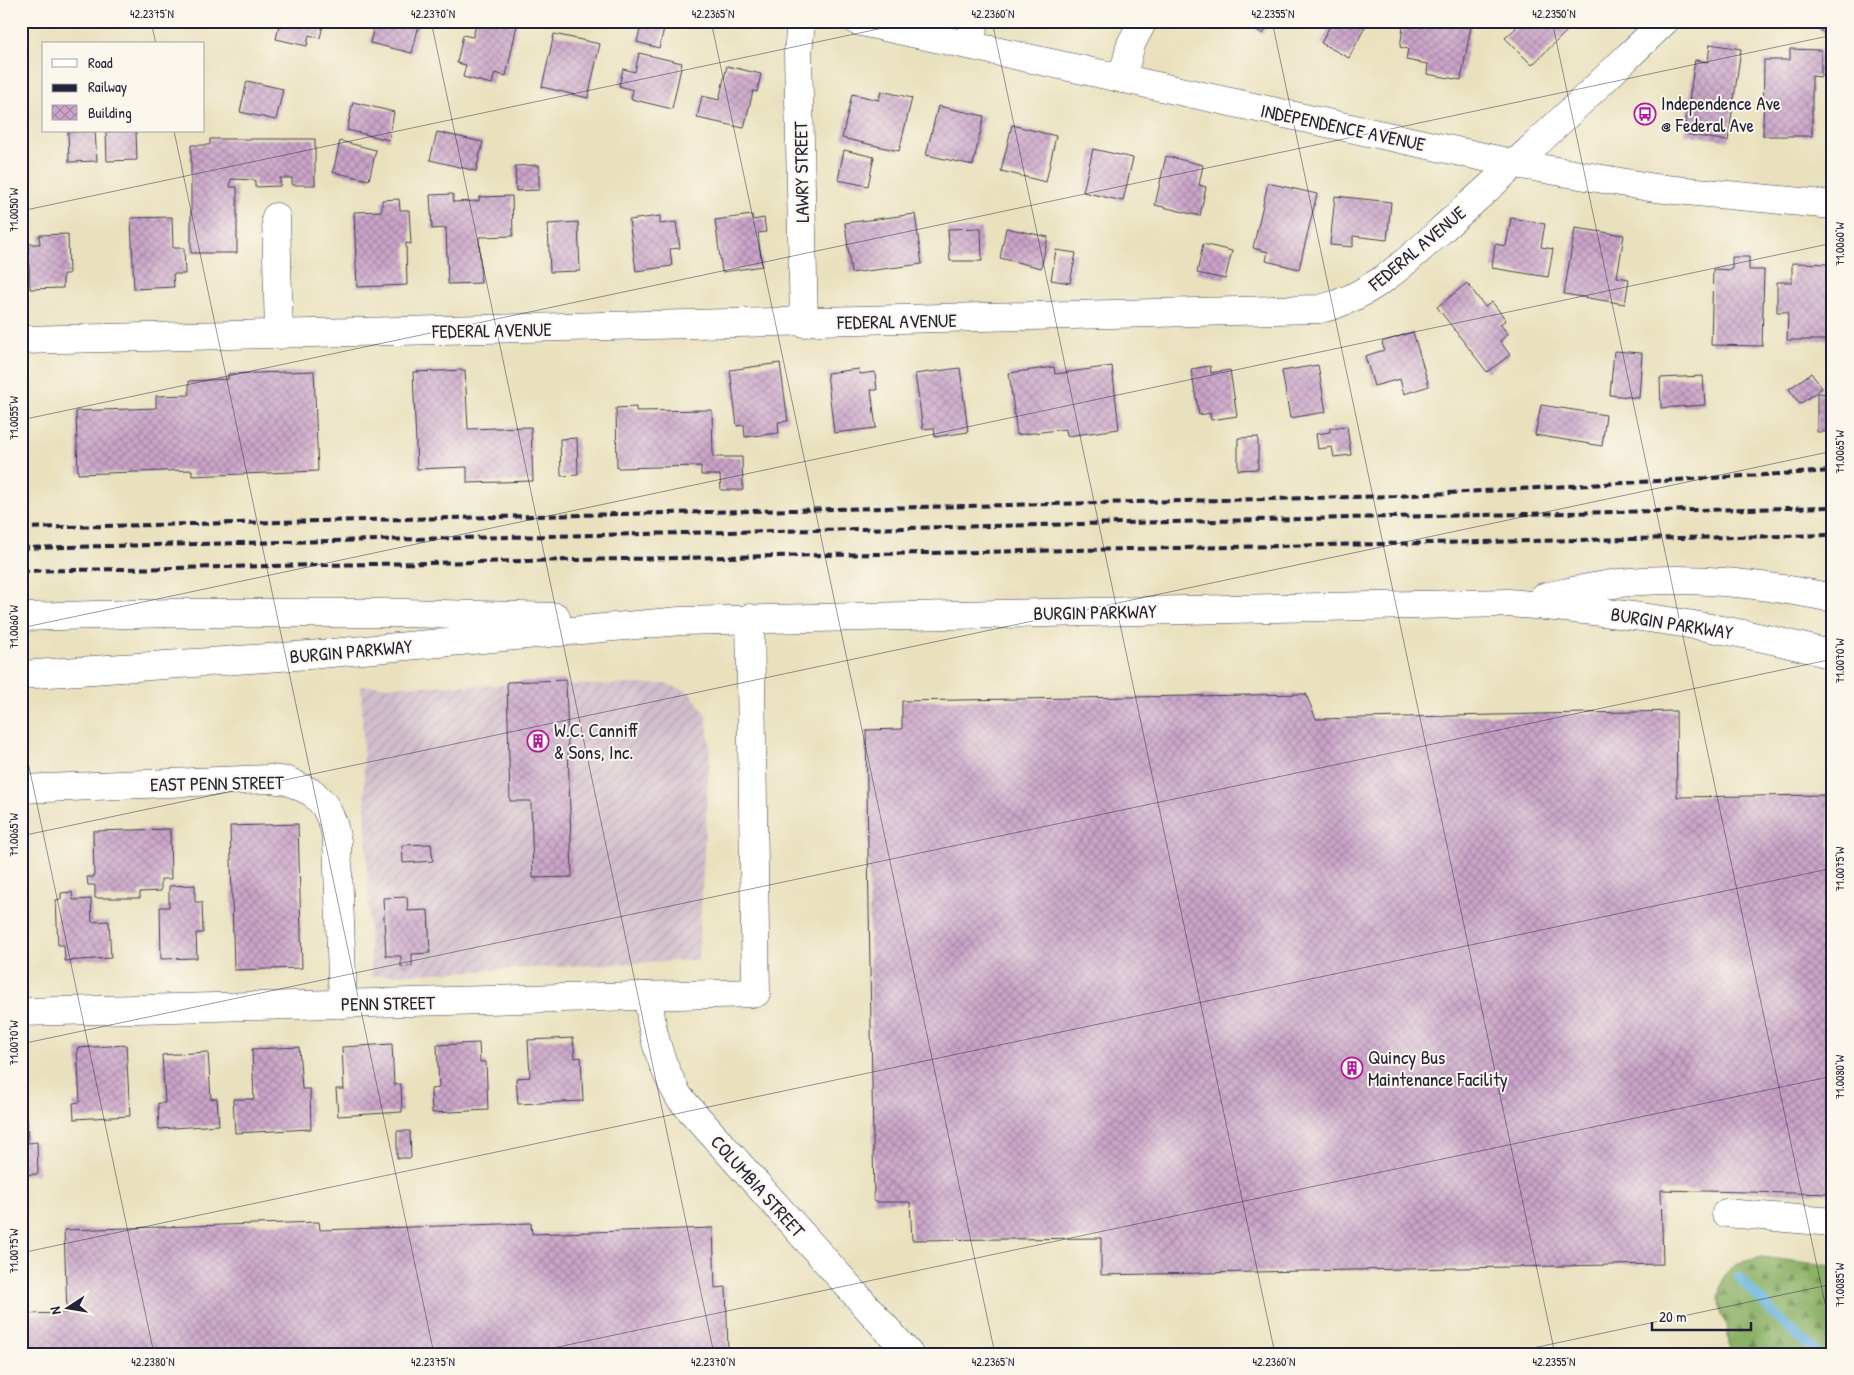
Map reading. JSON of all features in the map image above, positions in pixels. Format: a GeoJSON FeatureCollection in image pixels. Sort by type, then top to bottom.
{"type":"FeatureCollection","features":[{"type":"Feature","properties":{"kind":"main road","name":"LAWRY STREET"},"geometry":{"type":"LineString","coordinates":[[801,21],[798,52],[804,323]]}},
{"type":"Feature","properties":{"kind":"main road","name":"INDEPENDENCE AVENUE"},"geometry":{"type":"LineString","coordinates":[[857,21],[972,33],[1122,79],[1516,164],[1655,188],[1833,205]]}},
{"type":"Feature","properties":{"kind":"main road"},"geometry":{"type":"LineString","coordinates":[[1122,79],[1131,44],[1143,21]]}},
{"type":"Feature","properties":{"kind":"main road","name":"FEDERAL AVENUE"},"geometry":{"type":"LineString","coordinates":[[21,340],[804,323],[1320,309],[1353,299],[1383,280],[1516,164],[1665,21]]}},
{"type":"Feature","properties":{"kind":"main road"},"geometry":{"type":"LineString","coordinates":[[276,217],[279,335]]}},
{"type":"Feature","properties":{"kind":"main road","name":"BURGIN PARKWAY"},"geometry":{"type":"LineString","coordinates":[[1509,603],[1620,583],[1688,580],[1745,583],[1833,598]]}},
{"type":"Feature","properties":{"kind":"main road","name":"BURGIN PARKWAY"},"geometry":{"type":"LineString","coordinates":[[21,675],[309,655],[680,621],[1509,603],[1644,617],[1793,644],[1833,655]]}},
{"type":"Feature","properties":{"kind":"main road","name":"BURGIN PARKWAY"},"geometry":{"type":"LineString","coordinates":[[21,617],[172,613],[404,613],[680,621]]}},
{"type":"Feature","properties":{"kind":"main road","name":"PENN STREET"},"geometry":{"type":"LineString","coordinates":[[21,1012],[756,993],[750,618]]}},
{"type":"Feature","properties":{"kind":"main road","name":"EAST PENN STREET"},"geometry":{"type":"LineString","coordinates":[[21,789],[270,779],[288,781],[313,793],[325,806],[336,832],[343,1004]]}},
{"type":"Feature","properties":{"kind":"main road","name":"COLUMBIA STREET"},"geometry":{"type":"LineString","coordinates":[[649,996],[655,1043],[669,1080],[679,1097],[910,1354]]}},
{"type":"Feature","properties":{"kind":"main road"},"geometry":{"type":"LineString","coordinates":[[1726,1213],[1833,1222]]}},
{"type":"Feature","properties":{"kind":"shaded area"},"geometry":{"type":"Polygon","coordinates":[[[667,684],[690,692],[706,715],[710,746],[698,960],[371,976],[361,686],[667,684]]]}},
{"type":"Feature","properties":{"kind":"green space"},"geometry":{"type":"Polygon","coordinates":[[[1761,1257],[1833,1266],[1833,1354],[1730,1354],[1727,1325],[1721,1316],[1719,1300],[1722,1280],[1728,1271],[1738,1263],[1761,1257]]]}},
{"type":"Feature","properties":{"kind":"building"},"geometry":{"type":"Polygon","coordinates":[[[280,21],[324,21],[320,38],[309,35],[307,46],[276,39],[280,21]]]}},
{"type":"Feature","properties":{"kind":"building"},"geometry":{"type":"Polygon","coordinates":[[[375,21],[420,21],[412,53],[370,43],[375,21]]]}},
{"type":"Feature","properties":{"kind":"building"},"geometry":{"type":"Polygon","coordinates":[[[477,21],[500,21],[517,25],[506,76],[495,73],[492,84],[463,77],[466,65],[457,63],[463,35],[473,37],[477,21]]]}},
{"type":"Feature","properties":{"kind":"building"},"geometry":{"type":"Polygon","coordinates":[[[642,21],[665,25],[659,48],[637,42],[642,21]]]}},
{"type":"Feature","properties":{"kind":"building"},"geometry":{"type":"Polygon","coordinates":[[[1243,21],[1271,21],[1263,34],[1243,21]]]}},
{"type":"Feature","properties":{"kind":"building"},"geometry":{"type":"Polygon","coordinates":[[[1321,21],[1368,21],[1349,58],[1321,43],[1330,26],[1321,21]]]}},
{"type":"Feature","properties":{"kind":"building"},"geometry":{"type":"Polygon","coordinates":[[[1404,21],[1472,21],[1461,80],[1427,74],[1428,64],[1406,60],[1408,49],[1400,47],[1404,21]]]}},
{"type":"Feature","properties":{"kind":"building"},"geometry":{"type":"Polygon","coordinates":[[[1509,21],[1560,21],[1568,30],[1532,65],[1505,38],[1516,28],[1509,21]]]}},
{"type":"Feature","properties":{"kind":"building"},"geometry":{"type":"Polygon","coordinates":[[[1811,21],[1833,21],[1833,42],[1811,21]]]}},
{"type":"Feature","properties":{"kind":"building"},"geometry":{"type":"Polygon","coordinates":[[[554,34],[600,44],[588,98],[542,87],[554,34]]]}},
{"type":"Feature","properties":{"kind":"building"},"geometry":{"type":"Polygon","coordinates":[[[1710,44],[1741,49],[1728,141],[1684,134],[1695,60],[1708,62],[1710,44]]]}},
{"type":"Feature","properties":{"kind":"building"},"geometry":{"type":"Polygon","coordinates":[[[1790,49],[1821,50],[1821,77],[1812,76],[1812,136],[1763,136],[1764,60],[1790,60],[1790,49]]]}},
{"type":"Feature","properties":{"kind":"building"},"geometry":{"type":"Polygon","coordinates":[[[639,53],[682,63],[672,109],[631,99],[633,90],[619,86],[623,69],[635,72],[639,53]]]}},
{"type":"Feature","properties":{"kind":"building"},"geometry":{"type":"Polygon","coordinates":[[[727,66],[761,74],[757,92],[753,91],[744,128],[697,118],[702,96],[719,100],[727,66]]]}},
{"type":"Feature","properties":{"kind":"building"},"geometry":{"type":"Polygon","coordinates":[[[247,81],[283,89],[276,120],[240,112],[247,81]]]}},
{"type":"Feature","properties":{"kind":"building"},"geometry":{"type":"Polygon","coordinates":[[[881,91],[912,98],[899,151],[842,138],[852,94],[879,100],[881,91]]]}},
{"type":"Feature","properties":{"kind":"building"},"geometry":{"type":"Polygon","coordinates":[[[353,102],[394,112],[389,140],[347,130],[353,102]]]}},
{"type":"Feature","properties":{"kind":"building"},"geometry":{"type":"Polygon","coordinates":[[[938,106],[984,116],[973,165],[926,155],[938,106]]]}},
{"type":"Feature","properties":{"kind":"building"},"geometry":{"type":"Polygon","coordinates":[[[1012,125],[1056,136],[1046,182],[1001,171],[1012,125]]]}},
{"type":"Feature","properties":{"kind":"building"},"geometry":{"type":"Polygon","coordinates":[[[68,132],[95,132],[97,161],[69,162],[68,132]]]}},
{"type":"Feature","properties":{"kind":"building"},"geometry":{"type":"Polygon","coordinates":[[[106,132],[136,132],[137,160],[107,161],[106,132]]]}},
{"type":"Feature","properties":{"kind":"building"},"geometry":{"type":"Polygon","coordinates":[[[437,132],[483,142],[476,171],[430,160],[437,132]]]}},
{"type":"Feature","properties":{"kind":"building"},"geometry":{"type":"Polygon","coordinates":[[[210,139],[315,139],[315,185],[292,185],[292,178],[280,178],[280,186],[255,187],[255,180],[231,179],[230,187],[237,187],[237,253],[191,253],[191,145],[210,145],[210,139]]]}},
{"type":"Feature","properties":{"kind":"building"},"geometry":{"type":"Polygon","coordinates":[[[340,141],[376,150],[369,180],[333,172],[340,141]]]}},
{"type":"Feature","properties":{"kind":"building"},"geometry":{"type":"Polygon","coordinates":[[[1093,149],[1133,158],[1123,201],[1083,192],[1093,149]]]}},
{"type":"Feature","properties":{"kind":"building"},"geometry":{"type":"Polygon","coordinates":[[[844,150],[874,157],[868,186],[838,180],[844,150]]]}},
{"type":"Feature","properties":{"kind":"building"},"geometry":{"type":"Polygon","coordinates":[[[1166,156],[1203,165],[1199,185],[1206,187],[1200,216],[1155,205],[1166,156]]]}},
{"type":"Feature","properties":{"kind":"building"},"geometry":{"type":"Polygon","coordinates":[[[539,165],[539,190],[516,191],[515,166],[539,165]]]}},
{"type":"Feature","properties":{"kind":"building"},"geometry":{"type":"Polygon","coordinates":[[[1268,183],[1317,194],[1299,269],[1266,261],[1268,252],[1253,248],[1268,183]]]}},
{"type":"Feature","properties":{"kind":"building"},"geometry":{"type":"Polygon","coordinates":[[[453,194],[453,202],[479,201],[479,197],[512,196],[513,236],[479,237],[481,283],[448,284],[446,228],[432,229],[430,195],[453,194]]]}},
{"type":"Feature","properties":{"kind":"building"},"geometry":{"type":"Polygon","coordinates":[[[1335,196],[1391,202],[1387,240],[1353,236],[1353,247],[1330,245],[1335,196]]]}},
{"type":"Feature","properties":{"kind":"building"},"geometry":{"type":"Polygon","coordinates":[[[399,199],[400,210],[409,210],[411,244],[406,243],[407,285],[357,287],[354,212],[382,211],[382,200],[399,199]]]}},
{"type":"Feature","properties":{"kind":"building"},"geometry":{"type":"Polygon","coordinates":[[[915,214],[922,264],[851,273],[845,223],[915,214]]]}},
{"type":"Feature","properties":{"kind":"building"},"geometry":{"type":"Polygon","coordinates":[[[752,215],[753,220],[764,218],[766,232],[758,233],[762,266],[722,272],[715,220],[752,215]]]}},
{"type":"Feature","properties":{"kind":"building"},"geometry":{"type":"Polygon","coordinates":[[[660,216],[660,224],[676,222],[680,248],[670,249],[672,266],[636,271],[629,220],[660,216]]]}},
{"type":"Feature","properties":{"kind":"building"},"geometry":{"type":"Polygon","coordinates":[[[172,217],[173,248],[184,248],[185,274],[173,274],[174,287],[134,289],[131,218],[172,217]]]}},
{"type":"Feature","properties":{"kind":"building"},"geometry":{"type":"Polygon","coordinates":[[[1511,218],[1545,224],[1541,247],[1553,249],[1548,277],[1492,268],[1495,244],[1506,246],[1511,218]]]}},
{"type":"Feature","properties":{"kind":"building"},"geometry":{"type":"Polygon","coordinates":[[[578,222],[580,271],[550,272],[548,224],[578,222]]]}},
{"type":"Feature","properties":{"kind":"building"},"geometry":{"type":"Polygon","coordinates":[[[981,228],[982,261],[950,261],[948,229],[981,228]]]}},
{"type":"Feature","properties":{"kind":"building"},"geometry":{"type":"Polygon","coordinates":[[[1006,228],[1048,237],[1041,268],[1000,258],[1006,228]]]}},
{"type":"Feature","properties":{"kind":"building"},"geometry":{"type":"Polygon","coordinates":[[[1575,228],[1624,235],[1617,277],[1629,279],[1625,304],[1564,294],[1575,228]]]}},
{"type":"Feature","properties":{"kind":"building"},"geometry":{"type":"Polygon","coordinates":[[[68,234],[69,274],[63,274],[63,288],[30,289],[28,244],[40,244],[39,235],[68,234]]]}},
{"type":"Feature","properties":{"kind":"building"},"geometry":{"type":"Polygon","coordinates":[[[1203,244],[1232,251],[1225,279],[1197,273],[1203,244]]]}},
{"type":"Feature","properties":{"kind":"building"},"geometry":{"type":"Polygon","coordinates":[[[1056,250],[1076,253],[1070,283],[1051,280],[1056,250]]]}},
{"type":"Feature","properties":{"kind":"building"},"geometry":{"type":"Polygon","coordinates":[[[1732,257],[1749,257],[1749,270],[1764,270],[1762,346],[1711,345],[1713,269],[1732,270],[1732,257]]]}},
{"type":"Feature","properties":{"kind":"building"},"geometry":{"type":"Polygon","coordinates":[[[1792,263],[1832,264],[1831,340],[1787,340],[1788,312],[1777,312],[1777,282],[1792,282],[1792,263]]]}},
{"type":"Feature","properties":{"kind":"building"},"geometry":{"type":"Polygon","coordinates":[[[1467,283],[1485,307],[1492,302],[1506,320],[1500,324],[1508,334],[1500,341],[1510,355],[1487,372],[1437,307],[1467,283]]]}},
{"type":"Feature","properties":{"kind":"building"},"geometry":{"type":"Polygon","coordinates":[[[1413,332],[1429,386],[1404,394],[1400,379],[1374,386],[1365,356],[1384,350],[1382,342],[1413,332]]]}},
{"type":"Feature","properties":{"kind":"building"},"geometry":{"type":"Polygon","coordinates":[[[1614,351],[1642,353],[1639,398],[1610,395],[1614,351]]]}},
{"type":"Feature","properties":{"kind":"building"},"geometry":{"type":"Polygon","coordinates":[[[780,363],[788,421],[778,422],[779,433],[745,437],[744,425],[737,426],[730,370],[780,363]]]}},
{"type":"Feature","properties":{"kind":"building"},"geometry":{"type":"Polygon","coordinates":[[[1318,365],[1326,412],[1290,418],[1282,371],[1318,365]]]}},
{"type":"Feature","properties":{"kind":"building"},"geometry":{"type":"Polygon","coordinates":[[[1112,366],[1119,429],[1067,436],[1066,429],[1017,435],[1009,373],[1054,367],[1055,374],[1112,366]]]}},
{"type":"Feature","properties":{"kind":"building"},"geometry":{"type":"Polygon","coordinates":[[[1210,366],[1211,373],[1230,370],[1237,416],[1211,420],[1210,413],[1199,415],[1191,369],[1210,366]]]}},
{"type":"Feature","properties":{"kind":"building"},"geometry":{"type":"Polygon","coordinates":[[[960,368],[968,432],[935,437],[934,428],[923,429],[915,374],[960,368]]]}},
{"type":"Feature","properties":{"kind":"building"},"geometry":{"type":"Polygon","coordinates":[[[859,369],[860,374],[875,372],[877,390],[871,390],[876,428],[834,433],[827,373],[859,369]]]}},
{"type":"Feature","properties":{"kind":"building"},"geometry":{"type":"Polygon","coordinates":[[[465,370],[468,429],[531,427],[533,481],[467,483],[467,467],[417,469],[413,372],[465,370]]]}},
{"type":"Feature","properties":{"kind":"building"},"geometry":{"type":"Polygon","coordinates":[[[314,371],[318,471],[192,476],[192,470],[78,474],[76,411],[156,408],[156,396],[189,395],[189,381],[228,379],[228,374],[314,371]]]}},
{"type":"Feature","properties":{"kind":"building"},"geometry":{"type":"Polygon","coordinates":[[[1811,373],[1822,388],[1800,404],[1789,389],[1811,373]]]}},
{"type":"Feature","properties":{"kind":"building"},"geometry":{"type":"Polygon","coordinates":[[[1703,376],[1705,405],[1661,408],[1660,378],[1703,376]]]}},
{"type":"Feature","properties":{"kind":"building"},"geometry":{"type":"Polygon","coordinates":[[[1817,393],[1833,394],[1833,432],[1817,432],[1817,393]]]}},
{"type":"Feature","properties":{"kind":"building"},"geometry":{"type":"Polygon","coordinates":[[[1541,405],[1606,415],[1602,446],[1535,435],[1541,405]]]}},
{"type":"Feature","properties":{"kind":"building"},"geometry":{"type":"Polygon","coordinates":[[[636,407],[636,411],[712,410],[713,457],[742,457],[743,490],[721,490],[720,475],[701,475],[701,466],[617,468],[616,408],[636,407]]]}},
{"type":"Feature","properties":{"kind":"building"},"geometry":{"type":"Polygon","coordinates":[[[1347,426],[1351,455],[1334,457],[1332,447],[1318,449],[1316,434],[1330,432],[1330,428],[1347,426]]]}},
{"type":"Feature","properties":{"kind":"building"},"geometry":{"type":"Polygon","coordinates":[[[1258,437],[1258,469],[1238,470],[1238,438],[1258,437]]]}},
{"type":"Feature","properties":{"kind":"building"},"geometry":{"type":"Polygon","coordinates":[[[577,438],[578,475],[561,476],[560,439],[577,438]]]}},
{"type":"Feature","properties":{"kind":"building","name":"W.C. Canniff & Sons, Inc."},"geometry":{"type":"Polygon","coordinates":[[[566,680],[572,877],[533,878],[531,801],[510,801],[507,682],[566,680]]]}},
{"type":"Feature","properties":{"kind":"building","name":"Quincy Bus Maintenance Facility"},"geometry":{"type":"Polygon","coordinates":[[[1306,694],[1316,719],[1676,711],[1677,797],[1828,795],[1833,947],[1833,1194],[1661,1190],[1663,1264],[1101,1275],[1101,1238],[912,1240],[910,1202],[874,1202],[866,730],[902,729],[902,701],[1306,694]]]}},
{"type":"Feature","properties":{"kind":"building"},"geometry":{"type":"Polygon","coordinates":[[[298,824],[302,968],[234,970],[230,826],[298,824]]]}},
{"type":"Feature","properties":{"kind":"building"},"geometry":{"type":"Polygon","coordinates":[[[170,829],[171,879],[161,879],[161,891],[140,892],[140,898],[95,898],[95,885],[88,885],[87,877],[94,877],[93,831],[170,829]]]}},
{"type":"Feature","properties":{"kind":"building"},"geometry":{"type":"Polygon","coordinates":[[[431,844],[433,861],[403,863],[402,845],[431,844]]]}},
{"type":"Feature","properties":{"kind":"building"},"geometry":{"type":"Polygon","coordinates":[[[195,885],[195,902],[202,902],[203,933],[196,933],[197,958],[161,959],[160,907],[169,907],[169,886],[195,885]]]}},
{"type":"Feature","properties":{"kind":"building"},"geometry":{"type":"Polygon","coordinates":[[[72,892],[73,900],[91,899],[92,922],[109,921],[111,958],[65,961],[64,945],[58,945],[56,900],[61,899],[61,893],[72,892]]]}},
{"type":"Feature","properties":{"kind":"building"},"geometry":{"type":"Polygon","coordinates":[[[407,897],[408,911],[428,910],[430,953],[412,954],[412,966],[401,967],[401,956],[386,956],[383,898],[407,897]]]}},
{"type":"Feature","properties":{"kind":"building"},"geometry":{"type":"Polygon","coordinates":[[[573,1038],[575,1058],[581,1057],[583,1101],[518,1104],[516,1078],[530,1077],[528,1040],[573,1038]]]}},
{"type":"Feature","properties":{"kind":"building"},"geometry":{"type":"Polygon","coordinates":[[[479,1043],[480,1062],[486,1062],[488,1110],[432,1113],[431,1089],[439,1088],[437,1045],[479,1043]]]}},
{"type":"Feature","properties":{"kind":"building"},"geometry":{"type":"Polygon","coordinates":[[[392,1044],[394,1085],[401,1084],[402,1112],[338,1116],[336,1089],[344,1089],[342,1047],[392,1044]]]}},
{"type":"Feature","properties":{"kind":"building"},"geometry":{"type":"Polygon","coordinates":[[[126,1045],[130,1116],[74,1119],[73,1103],[80,1102],[77,1048],[126,1045]]]}},
{"type":"Feature","properties":{"kind":"building"},"geometry":{"type":"Polygon","coordinates":[[[299,1047],[302,1089],[310,1089],[311,1129],[235,1133],[233,1099],[254,1099],[252,1049],[299,1047]]]}},
{"type":"Feature","properties":{"kind":"building"},"geometry":{"type":"Polygon","coordinates":[[[208,1052],[211,1099],[217,1098],[219,1125],[159,1129],[158,1103],[165,1103],[162,1055],[208,1052]]]}},
{"type":"Feature","properties":{"kind":"building"},"geometry":{"type":"Polygon","coordinates":[[[21,1120],[27,1120],[28,1143],[37,1142],[38,1174],[21,1175],[21,1120]]]}},
{"type":"Feature","properties":{"kind":"building"},"geometry":{"type":"Polygon","coordinates":[[[397,1131],[410,1131],[411,1158],[397,1158],[397,1131]]]}},
{"type":"Feature","properties":{"kind":"building"},"geometry":{"type":"Polygon","coordinates":[[[319,1222],[320,1230],[531,1223],[532,1234],[713,1228],[715,1288],[726,1287],[728,1351],[640,1354],[21,1354],[21,1314],[67,1313],[64,1230],[319,1222]]]}},
{"type":"Feature","properties":{"kind":"waterway"},"geometry":{"type":"LineString","coordinates":[[1739,1278],[1788,1328],[1819,1354]]}},
{"type":"Feature","properties":{"kind":"railway"},"geometry":{"type":"LineString","coordinates":[[21,528],[1395,496],[1833,471]]}},
{"type":"Feature","properties":{"kind":"railway"},"geometry":{"type":"LineString","coordinates":[[21,548],[1833,507]]}},
{"type":"Feature","properties":{"kind":"railway"},"geometry":{"type":"LineString","coordinates":[[21,571],[1833,535]]}},
{"type":"Feature","properties":{"kind":"place","name":"Independence Ave @ Federal Ave"},"geometry":{"type":"Point","coordinates":[1645,114]}},
{"type":"Feature","properties":{"kind":"place","name":"W.C. Canniff & Sons, Inc."},"geometry":{"type":"Point","coordinates":[538,741]}},
{"type":"Feature","properties":{"kind":"place","name":"Quincy Bus Maintenance Facility"},"geometry":{"type":"Point","coordinates":[1352,1068]}}]}
